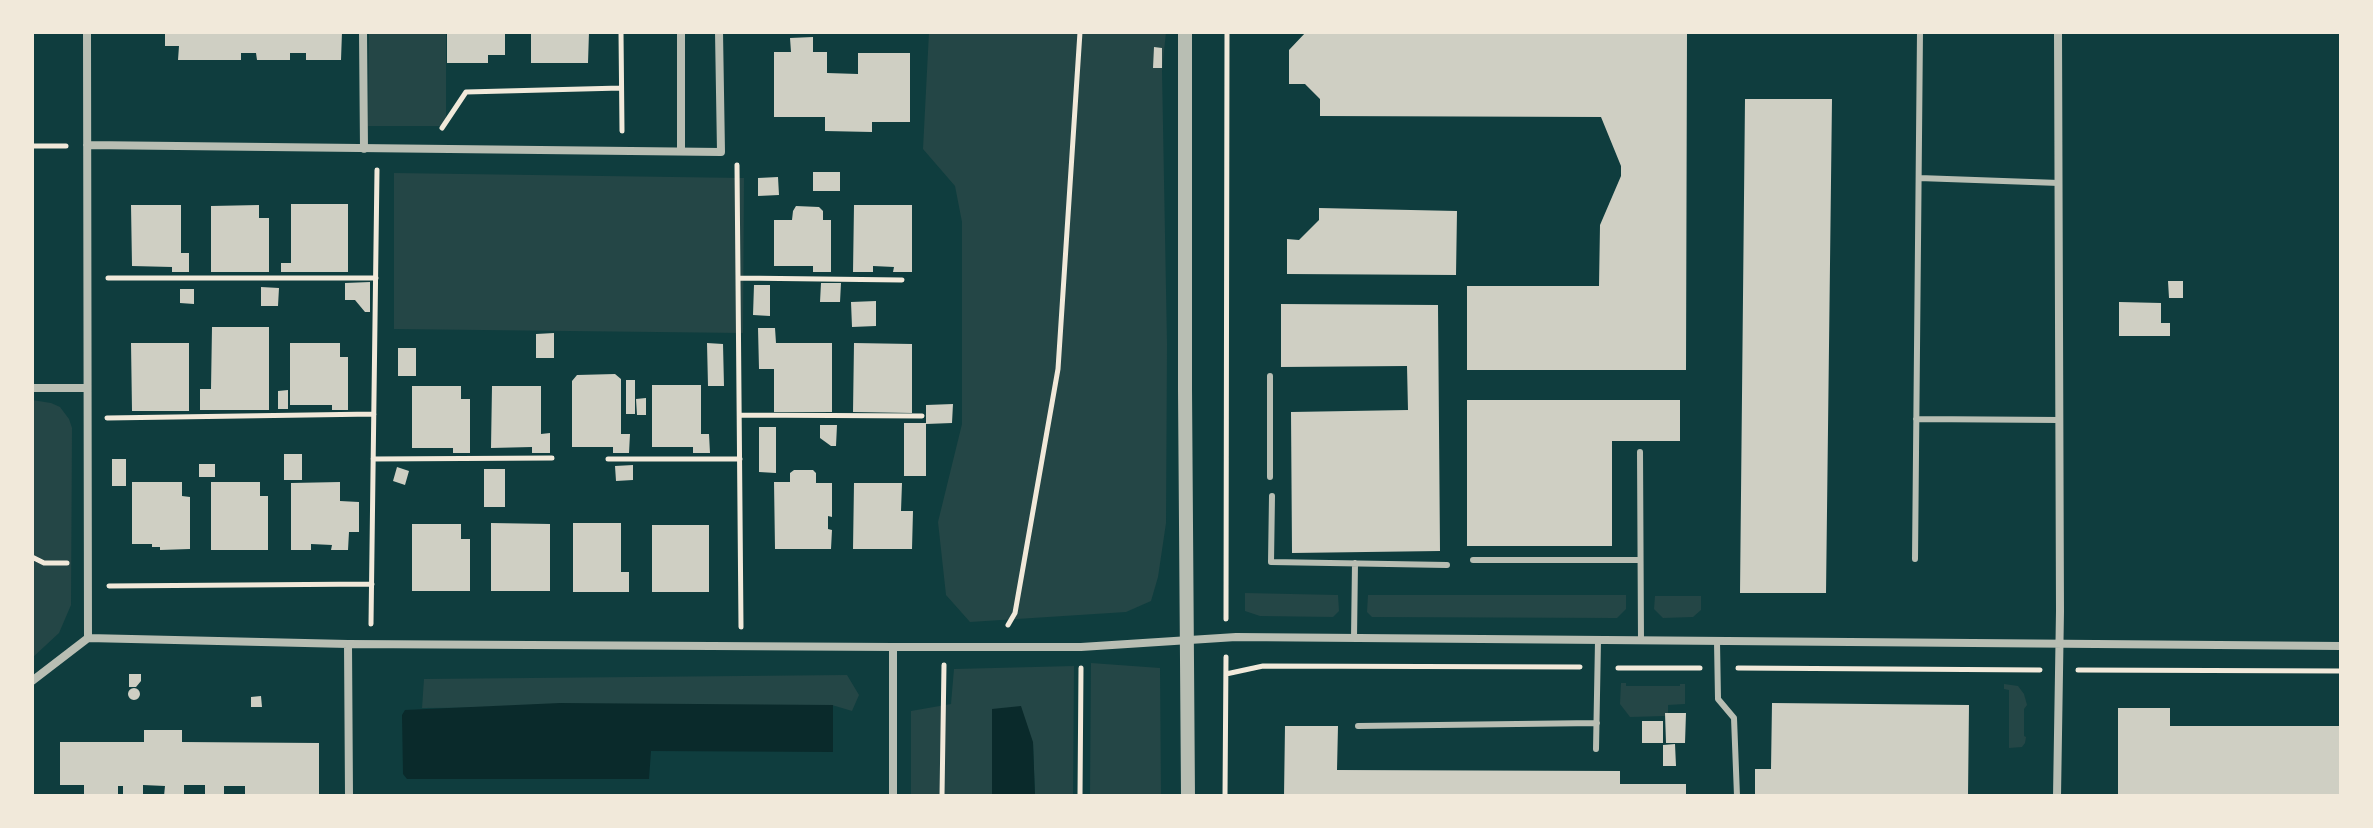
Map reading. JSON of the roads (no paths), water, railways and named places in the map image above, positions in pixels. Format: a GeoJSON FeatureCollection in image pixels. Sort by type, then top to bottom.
{"type":"FeatureCollection","features":[{"type":"Feature","properties":{"kind":"street"},"geometry":{"type":"LineString","coordinates":[[87,32],[88,638]]}},
{"type":"Feature","properties":{"kind":"street"},"geometry":{"type":"LineString","coordinates":[[363,32],[364,149]]}},
{"type":"Feature","properties":{"kind":"street"},"geometry":{"type":"LineString","coordinates":[[681,32],[681,151]]}},
{"type":"Feature","properties":{"kind":"street"},"geometry":{"type":"LineString","coordinates":[[87,145],[721,152],[719,32]]}},
{"type":"Feature","properties":{"kind":"street"},"geometry":{"type":"LineString","coordinates":[[1185,32],[1188,796]]}},
{"type":"Feature","properties":{"kind":"street"},"geometry":{"type":"LineString","coordinates":[[2057,796],[2058,32]]}},
{"type":"Feature","properties":{"kind":"street"},"geometry":{"type":"LineString","coordinates":[[32,388],[87,388]]}},
{"type":"Feature","properties":{"kind":"street"},"geometry":{"type":"LineString","coordinates":[[32,681],[88,638],[348,644],[893,647],[1081,647],[1226,637],[2341,646]]}},
{"type":"Feature","properties":{"kind":"street"},"geometry":{"type":"LineString","coordinates":[[348,644],[349,796]]}},
{"type":"Feature","properties":{"kind":"street"},"geometry":{"type":"LineString","coordinates":[[893,647],[893,796]]}},
{"type":"Feature","properties":{"kind":"lane"},"geometry":{"type":"LineString","coordinates":[[1915,559],[1920,32]]}},
{"type":"Feature","properties":{"kind":"lane"},"geometry":{"type":"LineString","coordinates":[[1919,178],[2059,183]]}},
{"type":"Feature","properties":{"kind":"lane"},"geometry":{"type":"LineString","coordinates":[[1270,376],[1270,477]]}},
{"type":"Feature","properties":{"kind":"lane"},"geometry":{"type":"LineString","coordinates":[[1916,419],[2059,420]]}},
{"type":"Feature","properties":{"kind":"lane"},"geometry":{"type":"LineString","coordinates":[[1640,452],[1641,641]]}},
{"type":"Feature","properties":{"kind":"lane"},"geometry":{"type":"LineString","coordinates":[[1272,496],[1271,562],[1447,565]]}},
{"type":"Feature","properties":{"kind":"lane"},"geometry":{"type":"LineString","coordinates":[[1473,560],[1640,560]]}},
{"type":"Feature","properties":{"kind":"lane"},"geometry":{"type":"LineString","coordinates":[[1354,638],[1355,563]]}},
{"type":"Feature","properties":{"kind":"lane"},"geometry":{"type":"LineString","coordinates":[[1596,749],[1598,641]]}},
{"type":"Feature","properties":{"kind":"lane"},"geometry":{"type":"LineString","coordinates":[[1717,642],[1718,699],[1734,718],[1737,796]]}},
{"type":"Feature","properties":{"kind":"lane"},"geometry":{"type":"LineString","coordinates":[[1358,726],[1597,723]]}}]}
